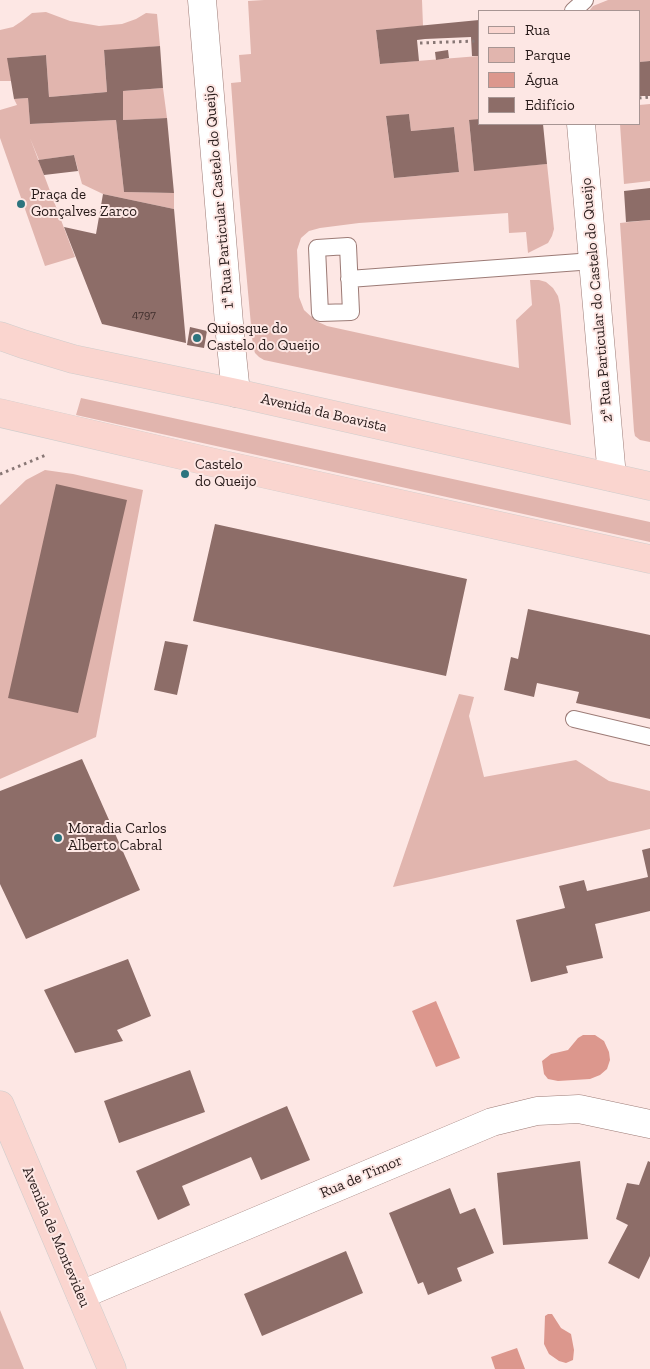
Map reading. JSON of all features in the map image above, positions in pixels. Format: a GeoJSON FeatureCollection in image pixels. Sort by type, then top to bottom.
{"type":"FeatureCollection","features":[{"type":"Feature","properties":{"kind":"main road","name":"Avenida da Boavista"},"geometry":{"type":"LineString","coordinates":[[0,336],[73,359],[236,393],[650,486]]}},
{"type":"Feature","properties":{"kind":"main road"},"geometry":{"type":"LineString","coordinates":[[0,413],[211,462],[650,559]]}},
{"type":"Feature","properties":{"kind":"main road","name":"Avenida de Montevideu"},"geometry":{"type":"LineString","coordinates":[[0,1105],[112,1369]]}},
{"type":"Feature","properties":{"kind":"street","name":"1ª Rua Particular Castelo do Queijo"},"geometry":{"type":"LineString","coordinates":[[202,0],[236,393]]}},
{"type":"Feature","properties":{"kind":"street","name":"2ª Rua Particular do Castelo do Queijo"},"geometry":{"type":"LineString","coordinates":[[581,125],[612,477]]}},
{"type":"Feature","properties":{"kind":"street","name":"Rua de Timor"},"geometry":{"type":"LineString","coordinates":[[81,1295],[492,1122],[538,1111],[579,1109],[650,1124]]}},
{"type":"Feature","properties":{"kind":"lane"},"geometry":{"type":"LineString","coordinates":[[574,10],[585,0]]}},
{"type":"Feature","properties":{"kind":"lane"},"geometry":{"type":"LineString","coordinates":[[349,279],[593,261]]}},
{"type":"Feature","properties":{"kind":"lane"},"geometry":{"type":"LineString","coordinates":[[574,720],[650,737]]}},
{"type":"Feature","properties":{"kind":"path"},"geometry":{"type":"LineString","coordinates":[[420,43],[478,41]]}},
{"type":"Feature","properties":{"kind":"path"},"geometry":{"type":"LineString","coordinates":[[0,474],[51,453]]}},
{"type":"Feature","properties":{"kind":"green space"},"geometry":{"type":"Polygon","coordinates":[[[422,0],[423,26],[376,30],[380,64],[478,56],[478,119],[469,121],[474,170],[547,164],[554,229],[548,243],[528,253],[526,232],[509,233],[508,213],[359,223],[320,228],[309,231],[301,238],[297,250],[299,297],[304,310],[316,321],[327,326],[519,368],[516,320],[532,305],[530,280],[546,282],[558,296],[560,305],[571,425],[264,360],[255,353],[239,193],[231,83],[241,82],[239,55],[251,54],[248,1],[422,0]],[[409,114],[386,117],[394,178],[459,172],[454,127],[411,131],[409,114]]]}},
{"type":"Feature","properties":{"kind":"green space"},"geometry":{"type":"Polygon","coordinates":[[[608,0],[650,0],[650,61],[640,62],[640,10],[590,10],[593,6],[608,0]]]}},
{"type":"Feature","properties":{"kind":"green space"},"geometry":{"type":"Polygon","coordinates":[[[46,12],[70,21],[99,26],[122,24],[146,13],[157,14],[160,46],[104,51],[107,92],[49,97],[46,55],[8,58],[11,81],[0,81],[0,30],[13,27],[32,13],[46,12]]]}},
{"type":"Feature","properties":{"kind":"green space"},"geometry":{"type":"Polygon","coordinates":[[[163,88],[167,118],[123,120],[123,91],[163,88]]]}},
{"type":"Feature","properties":{"kind":"green space"},"geometry":{"type":"Polygon","coordinates":[[[28,98],[30,124],[116,120],[124,192],[174,193],[174,209],[103,194],[82,184],[74,155],[39,160],[30,138],[75,257],[45,266],[0,138],[0,110],[17,105],[14,99],[28,98]]]}},
{"type":"Feature","properties":{"kind":"green space"},"geometry":{"type":"Polygon","coordinates":[[[650,104],[650,181],[624,184],[620,125],[640,125],[640,105],[650,104]]]}},
{"type":"Feature","properties":{"kind":"green space"},"geometry":{"type":"Polygon","coordinates":[[[650,220],[650,442],[640,440],[635,436],[634,431],[620,223],[650,220]]]}},
{"type":"Feature","properties":{"kind":"green space"},"geometry":{"type":"Polygon","coordinates":[[[81,398],[650,522],[650,542],[76,415],[81,398]]]}},
{"type":"Feature","properties":{"kind":"green space"},"geometry":{"type":"Polygon","coordinates":[[[45,470],[73,474],[143,490],[96,737],[0,779],[0,505],[26,480],[45,470]]]}},
{"type":"Feature","properties":{"kind":"green space"},"geometry":{"type":"Polygon","coordinates":[[[459,694],[474,697],[469,716],[484,777],[576,760],[609,781],[650,791],[650,829],[393,887],[459,694]]]}},
{"type":"Feature","properties":{"kind":"green space"},"geometry":{"type":"Polygon","coordinates":[[[0,1310],[24,1369],[0,1369],[0,1310]]]}},
{"type":"Feature","properties":{"kind":"water"},"geometry":{"type":"Polygon","coordinates":[[[436,1001],[460,1058],[436,1067],[412,1011],[436,1001]]]}},
{"type":"Feature","properties":{"kind":"water"},"geometry":{"type":"Polygon","coordinates":[[[583,1035],[595,1035],[604,1041],[610,1060],[607,1069],[600,1075],[590,1079],[558,1081],[548,1079],[544,1074],[542,1061],[551,1054],[568,1050],[583,1035]]]}},
{"type":"Feature","properties":{"kind":"water"},"geometry":{"type":"Polygon","coordinates":[[[552,1314],[561,1328],[571,1334],[574,1350],[573,1360],[566,1363],[559,1361],[549,1354],[544,1344],[545,1316],[552,1314]]]}},
{"type":"Feature","properties":{"kind":"water"},"geometry":{"type":"Polygon","coordinates":[[[517,1348],[525,1369],[495,1369],[491,1357],[517,1348]]]}},
{"type":"Feature","properties":{"kind":"building"},"geometry":{"type":"Polygon","coordinates":[[[478,20],[478,56],[472,56],[471,37],[425,39],[417,40],[419,61],[380,64],[376,30],[478,20]]]}},
{"type":"Feature","properties":{"kind":"building"},"geometry":{"type":"Polygon","coordinates":[[[160,46],[163,88],[123,91],[123,120],[167,118],[174,193],[124,192],[116,120],[30,124],[28,98],[14,99],[7,58],[46,55],[49,97],[107,92],[104,50],[160,46]]]}},
{"type":"Feature","properties":{"kind":"building"},"geometry":{"type":"Polygon","coordinates":[[[448,50],[449,58],[436,60],[435,52],[448,50]]]}},
{"type":"Feature","properties":{"kind":"building"},"geometry":{"type":"Polygon","coordinates":[[[650,61],[650,96],[640,96],[640,62],[650,61]]]}},
{"type":"Feature","properties":{"kind":"building"},"geometry":{"type":"Polygon","coordinates":[[[409,114],[411,131],[454,127],[459,172],[394,178],[386,116],[409,114]]]}},
{"type":"Feature","properties":{"kind":"building"},"geometry":{"type":"Polygon","coordinates":[[[478,119],[478,125],[543,125],[547,164],[474,171],[469,120],[478,119]]]}},
{"type":"Feature","properties":{"kind":"building"},"geometry":{"type":"Polygon","coordinates":[[[74,155],[78,171],[44,175],[38,160],[74,155]]]}},
{"type":"Feature","properties":{"kind":"building"},"geometry":{"type":"Polygon","coordinates":[[[650,188],[650,220],[626,222],[624,191],[650,188]]]}},
{"type":"Feature","properties":{"kind":"building"},"geometry":{"type":"Polygon","coordinates":[[[103,194],[174,209],[186,343],[102,324],[64,227],[96,234],[103,194]]]}},
{"type":"Feature","properties":{"kind":"building","name":"Quiosque do Castelo do Queijo"},"geometry":{"type":"Polygon","coordinates":[[[190,327],[207,331],[204,348],[187,345],[190,327]]]}},
{"type":"Feature","properties":{"kind":"building"},"geometry":{"type":"Polygon","coordinates":[[[56,484],[127,500],[78,713],[8,698],[56,484]]]}},
{"type":"Feature","properties":{"kind":"building"},"geometry":{"type":"Polygon","coordinates":[[[215,524],[467,579],[446,676],[193,621],[215,524]]]}},
{"type":"Feature","properties":{"kind":"building"},"geometry":{"type":"Polygon","coordinates":[[[528,609],[650,635],[650,719],[576,703],[579,692],[537,683],[534,697],[504,690],[511,657],[518,659],[528,609]]]}},
{"type":"Feature","properties":{"kind":"building"},"geometry":{"type":"Polygon","coordinates":[[[165,641],[188,645],[177,695],[154,690],[165,641]]]}},
{"type":"Feature","properties":{"kind":"building","name":"Moradia Carlos Alberto Cabral"},"geometry":{"type":"Polygon","coordinates":[[[82,759],[140,890],[26,939],[0,884],[0,791],[82,759]]]}},
{"type":"Feature","properties":{"kind":"building"},"geometry":{"type":"Polygon","coordinates":[[[650,848],[650,911],[595,924],[603,958],[566,966],[568,973],[531,982],[516,920],[565,908],[559,886],[584,880],[587,891],[648,877],[642,850],[650,848]]]}},
{"type":"Feature","properties":{"kind":"building"},"geometry":{"type":"Polygon","coordinates":[[[128,959],[151,1016],[117,1030],[123,1041],[75,1053],[44,990],[128,959]]]}},
{"type":"Feature","properties":{"kind":"building"},"geometry":{"type":"Polygon","coordinates":[[[190,1070],[205,1112],[119,1143],[104,1101],[190,1070]]]}},
{"type":"Feature","properties":{"kind":"building"},"geometry":{"type":"Polygon","coordinates":[[[287,1106],[310,1160],[261,1180],[251,1157],[182,1186],[190,1205],[158,1220],[136,1171],[287,1106]]]}},
{"type":"Feature","properties":{"kind":"building"},"geometry":{"type":"Polygon","coordinates":[[[580,1161],[588,1239],[503,1245],[497,1173],[580,1161]]]}},
{"type":"Feature","properties":{"kind":"building"},"geometry":{"type":"Polygon","coordinates":[[[648,1161],[650,1162],[650,1256],[639,1279],[608,1263],[628,1225],[616,1219],[627,1183],[639,1185],[648,1161]]]}},
{"type":"Feature","properties":{"kind":"building"},"geometry":{"type":"Polygon","coordinates":[[[450,1188],[460,1214],[475,1208],[494,1253],[457,1268],[462,1281],[428,1295],[423,1282],[418,1284],[389,1213],[450,1188]]]}},
{"type":"Feature","properties":{"kind":"building"},"geometry":{"type":"Polygon","coordinates":[[[346,1251],[363,1293],[262,1336],[244,1294],[346,1251]]]}},
{"type":"Feature","properties":{"kind":"place","name":"Praça de Gonçalves Zarco"},"geometry":{"type":"Point","coordinates":[21,204]}},
{"type":"Feature","properties":{"kind":"place","name":"Quiosque do Castelo do Queijo"},"geometry":{"type":"Point","coordinates":[197,338]}},
{"type":"Feature","properties":{"kind":"place","name":"Castelo do Queijo"},"geometry":{"type":"Point","coordinates":[185,474]}},
{"type":"Feature","properties":{"kind":"place","name":"Moradia Carlos Alberto Cabral"},"geometry":{"type":"Point","coordinates":[58,838]}}]}
